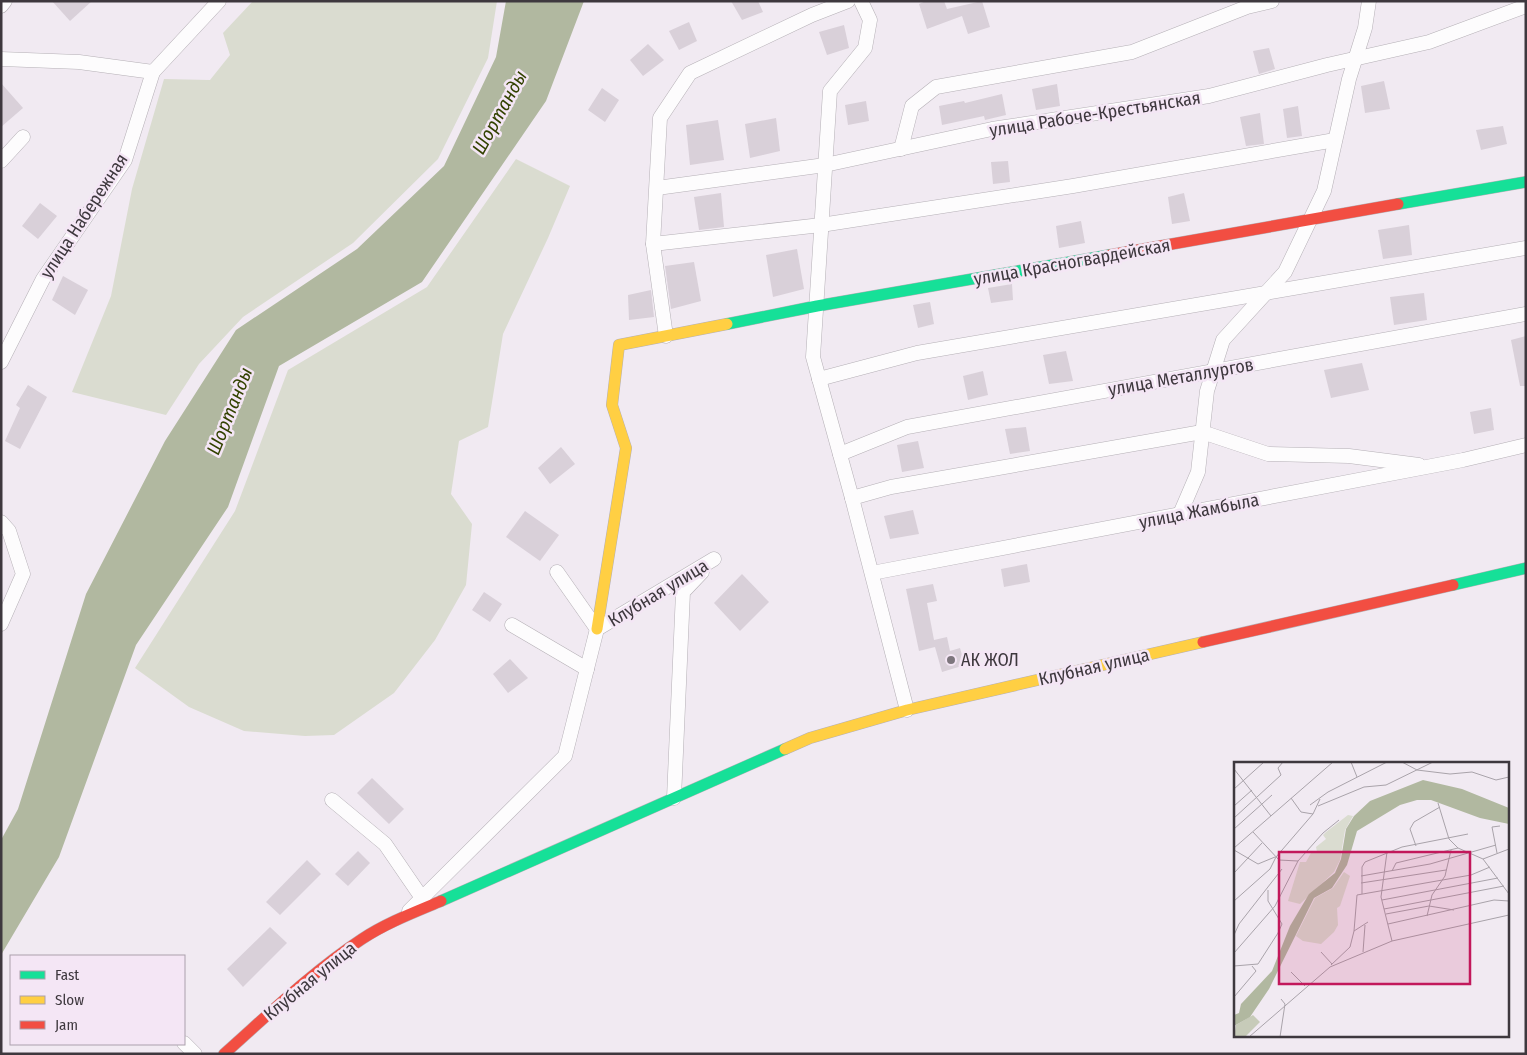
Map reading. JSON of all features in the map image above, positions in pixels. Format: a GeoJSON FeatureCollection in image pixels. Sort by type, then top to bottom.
{"type":"FeatureCollection","features":[{"type":"Feature","properties":{"kind":"street"},"geometry":{"type":"LineString","coordinates":[[1,6],[5,1]]}},
{"type":"Feature","properties":{"kind":"street","name":"улица Набережная"},"geometry":{"type":"LineString","coordinates":[[1,362],[43,279],[125,160],[153,72],[219,1]]}},
{"type":"Feature","properties":{"kind":"street"},"geometry":{"type":"LineString","coordinates":[[666,336],[653,244],[660,118],[690,74],[812,15],[848,1]]}},
{"type":"Feature","properties":{"kind":"street"},"geometry":{"type":"LineString","coordinates":[[861,1],[870,20],[865,48],[830,91],[814,357],[907,710]]}},
{"type":"Feature","properties":{"kind":"street"},"geometry":{"type":"LineString","coordinates":[[901,149],[912,106],[936,87],[1132,52],[1248,6],[1272,1]]}},
{"type":"Feature","properties":{"kind":"street"},"geometry":{"type":"LineString","coordinates":[[1180,514],[1198,472],[1207,390],[1223,340],[1285,272],[1324,191],[1349,79],[1365,28],[1369,1]]}},
{"type":"Feature","properties":{"kind":"street"},"geometry":{"type":"LineString","coordinates":[[1506,1],[1524,8]]}},
{"type":"Feature","properties":{"kind":"street","name":"улица Рабоче-Крестьянская"},"geometry":{"type":"LineString","coordinates":[[657,188],[825,165],[992,129],[1209,96],[1429,42],[1524,8]]}},
{"type":"Feature","properties":{"kind":"street"},"geometry":{"type":"LineString","coordinates":[[1,59],[79,62],[153,72]]}},
{"type":"Feature","properties":{"kind":"street"},"geometry":{"type":"LineString","coordinates":[[1,161],[23,137]]}},
{"type":"Feature","properties":{"kind":"street"},"geometry":{"type":"LineString","coordinates":[[653,244],[822,224],[1073,186],[1335,140]]}},
{"type":"Feature","properties":{"kind":"street","name":"улица Красногвардейская"},"geometry":{"type":"LineString","coordinates":[[597,629],[626,448],[612,406],[619,345],[816,306],[1526,182]]}},
{"type":"Feature","properties":{"kind":"street"},"geometry":{"type":"LineString","coordinates":[[819,379],[917,352],[1526,248]]}},
{"type":"Feature","properties":{"kind":"street","name":"улица Металлургов"},"geometry":{"type":"LineString","coordinates":[[840,454],[907,427],[1526,314]]}},
{"type":"Feature","properties":{"kind":"street"},"geometry":{"type":"LineString","coordinates":[[852,498],[891,487],[1202,432],[1268,454],[1349,456],[1431,466]]}},
{"type":"Feature","properties":{"kind":"street","name":"улица Жамбыла"},"geometry":{"type":"LineString","coordinates":[[872,573],[1431,466],[1526,445]]}},
{"type":"Feature","properties":{"kind":"street"},"geometry":{"type":"LineString","coordinates":[[1,522],[9,530],[23,574],[1,624]]}},
{"type":"Feature","properties":{"kind":"street","name":"Клубная улица"},"geometry":{"type":"LineString","coordinates":[[402,918],[565,756],[597,629],[714,559],[683,592],[674,798]]}},
{"type":"Feature","properties":{"kind":"street","name":"Клубная улица"},"geometry":{"type":"LineString","coordinates":[[224,1054],[306,981],[363,938],[402,918],[810,738],[907,710],[1526,568]]}},
{"type":"Feature","properties":{"kind":"street"},"geometry":{"type":"LineString","coordinates":[[557,572],[597,629]]}},
{"type":"Feature","properties":{"kind":"street"},"geometry":{"type":"LineString","coordinates":[[512,625],[587,669]]}},
{"type":"Feature","properties":{"kind":"street"},"geometry":{"type":"LineString","coordinates":[[332,800],[385,844],[422,898]]}},
{"type":"Feature","properties":{"kind":"street"},"geometry":{"type":"LineString","coordinates":[[185,1044],[195,1054]]}},
{"type":"Feature","properties":{"kind":"shaded area"},"geometry":{"type":"Polygon","coordinates":[[[253,1],[497,1],[488,58],[438,159],[353,243],[243,317],[199,364],[166,415],[72,392],[111,296],[132,189],[164,79],[210,80],[230,55],[223,33],[253,1]]]}},
{"type":"Feature","properties":{"kind":"shaded area"},"geometry":{"type":"Polygon","coordinates":[[[516,159],[570,186],[503,334],[488,427],[459,441],[451,494],[472,524],[466,585],[435,640],[394,693],[334,735],[305,736],[244,731],[189,707],[135,668],[235,511],[288,370],[427,287],[516,159]]]}},
{"type":"Feature","properties":{"kind":"water","name":"Шортанды"},"geometry":{"type":"Polygon","coordinates":[[[506,1],[584,1],[546,101],[422,282],[279,366],[228,507],[136,645],[59,857],[1,955],[1,840],[18,809],[86,594],[165,441],[236,330],[357,249],[444,166],[496,57],[506,1]]]}},
{"type":"Feature","properties":{"kind":"building"},"geometry":{"type":"Polygon","coordinates":[[[52,1],[92,1],[70,21],[52,1]]]}},
{"type":"Feature","properties":{"kind":"building"},"geometry":{"type":"Polygon","coordinates":[[[731,1],[758,1],[763,12],[742,20],[731,1]]]}},
{"type":"Feature","properties":{"kind":"building"},"geometry":{"type":"Polygon","coordinates":[[[926,1],[944,1],[947,9],[982,1],[990,27],[968,34],[962,16],[927,29],[919,4],[926,1]]]}},
{"type":"Feature","properties":{"kind":"building"},"geometry":{"type":"Polygon","coordinates":[[[689,22],[697,41],[679,50],[669,31],[689,22]]]}},
{"type":"Feature","properties":{"kind":"building"},"geometry":{"type":"Polygon","coordinates":[[[844,25],[849,48],[827,55],[819,32],[844,25]]]}},
{"type":"Feature","properties":{"kind":"building"},"geometry":{"type":"Polygon","coordinates":[[[648,44],[664,60],[643,76],[630,60],[648,44]]]}},
{"type":"Feature","properties":{"kind":"building"},"geometry":{"type":"Polygon","coordinates":[[[1269,48],[1275,69],[1259,74],[1253,51],[1269,48]]]}},
{"type":"Feature","properties":{"kind":"building"},"geometry":{"type":"Polygon","coordinates":[[[1384,81],[1390,109],[1365,113],[1361,86],[1384,81]]]}},
{"type":"Feature","properties":{"kind":"building"},"geometry":{"type":"Polygon","coordinates":[[[1,83],[23,108],[1,127],[1,83]]]}},
{"type":"Feature","properties":{"kind":"building"},"geometry":{"type":"Polygon","coordinates":[[[1057,84],[1060,106],[1036,110],[1032,89],[1057,84]]]}},
{"type":"Feature","properties":{"kind":"building"},"geometry":{"type":"Polygon","coordinates":[[[602,88],[619,100],[605,122],[588,110],[602,88]]]}},
{"type":"Feature","properties":{"kind":"building"},"geometry":{"type":"Polygon","coordinates":[[[1002,94],[1006,115],[985,120],[984,116],[942,125],[939,106],[964,101],[965,103],[1002,94]]]}},
{"type":"Feature","properties":{"kind":"building"},"geometry":{"type":"Polygon","coordinates":[[[866,101],[869,121],[848,125],[845,105],[866,101]]]}},
{"type":"Feature","properties":{"kind":"building"},"geometry":{"type":"Polygon","coordinates":[[[1298,106],[1302,136],[1287,138],[1283,109],[1298,106]]]}},
{"type":"Feature","properties":{"kind":"building"},"geometry":{"type":"Polygon","coordinates":[[[1260,113],[1264,144],[1246,146],[1240,117],[1260,113]]]}},
{"type":"Feature","properties":{"kind":"building"},"geometry":{"type":"Polygon","coordinates":[[[776,118],[780,151],[750,158],[745,124],[776,118]]]}},
{"type":"Feature","properties":{"kind":"building"},"geometry":{"type":"Polygon","coordinates":[[[718,120],[724,160],[690,165],[686,125],[718,120]]]}},
{"type":"Feature","properties":{"kind":"building"},"geometry":{"type":"Polygon","coordinates":[[[1503,126],[1507,144],[1481,150],[1476,130],[1503,126]]]}},
{"type":"Feature","properties":{"kind":"building"},"geometry":{"type":"Polygon","coordinates":[[[1008,161],[1010,182],[993,184],[991,162],[1008,161]]]}},
{"type":"Feature","properties":{"kind":"building"},"geometry":{"type":"Polygon","coordinates":[[[721,193],[724,227],[699,230],[694,197],[721,193]]]}},
{"type":"Feature","properties":{"kind":"building"},"geometry":{"type":"Polygon","coordinates":[[[1184,193],[1190,221],[1172,224],[1168,197],[1184,193]]]}},
{"type":"Feature","properties":{"kind":"building"},"geometry":{"type":"Polygon","coordinates":[[[40,203],[57,216],[38,239],[22,226],[40,203]]]}},
{"type":"Feature","properties":{"kind":"building"},"geometry":{"type":"Polygon","coordinates":[[[1081,221],[1085,243],[1059,248],[1056,226],[1081,221]]]}},
{"type":"Feature","properties":{"kind":"building"},"geometry":{"type":"Polygon","coordinates":[[[1409,225],[1412,255],[1383,259],[1378,230],[1409,225]]]}},
{"type":"Feature","properties":{"kind":"building"},"geometry":{"type":"Polygon","coordinates":[[[797,249],[804,289],[773,297],[766,255],[797,249]]]}},
{"type":"Feature","properties":{"kind":"building"},"geometry":{"type":"Polygon","coordinates":[[[694,262],[701,301],[671,309],[665,266],[694,262]]]}},
{"type":"Feature","properties":{"kind":"building"},"geometry":{"type":"Polygon","coordinates":[[[63,276],[88,290],[75,315],[52,300],[63,276]]]}},
{"type":"Feature","properties":{"kind":"building"},"geometry":{"type":"Polygon","coordinates":[[[1012,284],[1013,300],[991,303],[988,288],[1012,284]]]}},
{"type":"Feature","properties":{"kind":"building"},"geometry":{"type":"Polygon","coordinates":[[[651,290],[654,317],[629,320],[628,295],[651,290]]]}},
{"type":"Feature","properties":{"kind":"building"},"geometry":{"type":"Polygon","coordinates":[[[1424,293],[1427,320],[1394,325],[1390,297],[1424,293]]]}},
{"type":"Feature","properties":{"kind":"building"},"geometry":{"type":"Polygon","coordinates":[[[930,302],[934,324],[918,328],[913,305],[930,302]]]}},
{"type":"Feature","properties":{"kind":"building"},"geometry":{"type":"Polygon","coordinates":[[[1526,336],[1526,386],[1520,386],[1511,340],[1526,336]]]}},
{"type":"Feature","properties":{"kind":"building"},"geometry":{"type":"Polygon","coordinates":[[[1066,351],[1073,381],[1049,384],[1043,355],[1066,351]]]}},
{"type":"Feature","properties":{"kind":"building"},"geometry":{"type":"Polygon","coordinates":[[[1362,363],[1369,390],[1331,398],[1324,370],[1362,363]]]}},
{"type":"Feature","properties":{"kind":"building"},"geometry":{"type":"Polygon","coordinates":[[[983,371],[988,395],[968,400],[963,376],[983,371]]]}},
{"type":"Feature","properties":{"kind":"building"},"geometry":{"type":"Polygon","coordinates":[[[28,385],[47,397],[20,449],[5,441],[20,408],[16,405],[28,385]]]}},
{"type":"Feature","properties":{"kind":"building"},"geometry":{"type":"Polygon","coordinates":[[[1491,408],[1494,430],[1474,434],[1470,412],[1491,408]]]}},
{"type":"Feature","properties":{"kind":"building"},"geometry":{"type":"Polygon","coordinates":[[[1026,427],[1030,451],[1010,454],[1005,429],[1026,427]]]}},
{"type":"Feature","properties":{"kind":"building"},"geometry":{"type":"Polygon","coordinates":[[[918,441],[924,468],[902,472],[897,445],[918,441]]]}},
{"type":"Feature","properties":{"kind":"building"},"geometry":{"type":"Polygon","coordinates":[[[561,447],[575,464],[550,484],[538,468],[561,447]]]}},
{"type":"Feature","properties":{"kind":"building"},"geometry":{"type":"Polygon","coordinates":[[[913,510],[919,534],[890,539],[884,516],[913,510]]]}},
{"type":"Feature","properties":{"kind":"building"},"geometry":{"type":"Polygon","coordinates":[[[525,511],[559,535],[540,561],[506,537],[525,511]]]}},
{"type":"Feature","properties":{"kind":"building"},"geometry":{"type":"Polygon","coordinates":[[[1027,564],[1030,582],[1004,587],[1001,569],[1027,564]]]}},
{"type":"Feature","properties":{"kind":"building"},"geometry":{"type":"Polygon","coordinates":[[[742,574],[769,602],[740,631],[714,603],[742,574]]]}},
{"type":"Feature","properties":{"kind":"building"},"geometry":{"type":"Polygon","coordinates":[[[933,584],[937,601],[927,603],[934,640],[947,637],[950,651],[960,648],[965,665],[942,672],[935,647],[919,651],[906,589],[933,584]]]}},
{"type":"Feature","properties":{"kind":"building"},"geometry":{"type":"Polygon","coordinates":[[[484,592],[502,604],[490,622],[472,610],[484,592]]]}},
{"type":"Feature","properties":{"kind":"building"},"geometry":{"type":"Polygon","coordinates":[[[510,659],[528,678],[508,693],[493,674],[510,659]]]}},
{"type":"Feature","properties":{"kind":"building"},"geometry":{"type":"Polygon","coordinates":[[[372,778],[404,809],[389,824],[357,793],[372,778]]]}},
{"type":"Feature","properties":{"kind":"building"},"geometry":{"type":"Polygon","coordinates":[[[358,851],[370,863],[348,886],[335,874],[358,851]]]}},
{"type":"Feature","properties":{"kind":"building"},"geometry":{"type":"Polygon","coordinates":[[[307,860],[321,874],[280,915],[266,902],[307,860]]]}},
{"type":"Feature","properties":{"kind":"building"},"geometry":{"type":"Polygon","coordinates":[[[270,927],[287,943],[243,987],[227,969],[270,927]]]}},
{"type":"Feature","properties":{"kind":"traffic: fast"},"geometry":{"type":"LineString","coordinates":[[1398,204],[1526,182]]}},
{"type":"Feature","properties":{"kind":"traffic: fast"},"geometry":{"type":"LineString","coordinates":[[727,324],[817,306],[1110,255]]}},
{"type":"Feature","properties":{"kind":"traffic: fast"},"geometry":{"type":"LineString","coordinates":[[1453,585],[1526,568]]}},
{"type":"Feature","properties":{"kind":"traffic: fast"},"geometry":{"type":"LineString","coordinates":[[441,901],[785,749]]}},
{"type":"Feature","properties":{"kind":"traffic: slow"},"geometry":{"type":"LineString","coordinates":[[597,629],[626,448],[612,405],[619,345],[727,324]]}},
{"type":"Feature","properties":{"kind":"traffic: slow"},"geometry":{"type":"LineString","coordinates":[[785,749],[810,738],[907,710],[1203,642]]}},
{"type":"Feature","properties":{"kind":"traffic: jam"},"geometry":{"type":"LineString","coordinates":[[1110,255],[1398,204]]}},
{"type":"Feature","properties":{"kind":"traffic: jam"},"geometry":{"type":"LineString","coordinates":[[1203,642],[1453,585]]}},
{"type":"Feature","properties":{"kind":"traffic: jam"},"geometry":{"type":"LineString","coordinates":[[224,1054],[291,994],[362,939],[401,918],[441,901]]}},
{"type":"Feature","properties":{"kind":"place","name":"АК ЖОЛ"},"geometry":{"type":"Point","coordinates":[951,660]}}]}
